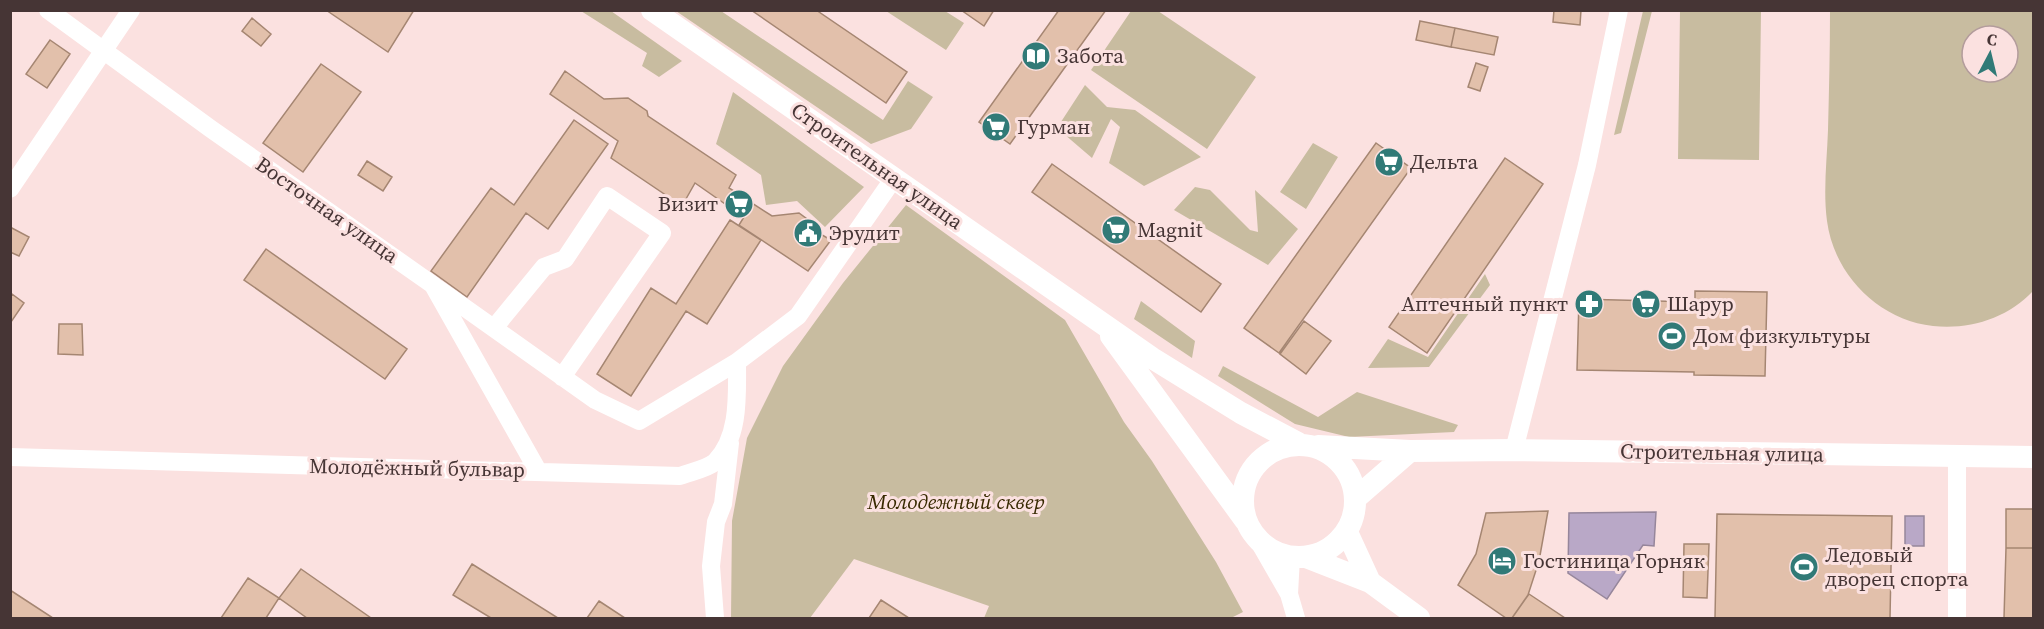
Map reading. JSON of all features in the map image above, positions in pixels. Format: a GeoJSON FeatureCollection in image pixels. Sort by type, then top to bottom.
{"type":"FeatureCollection","features":[{"type":"Feature","properties":{"kind":"street","name":"Восточная улица"},"geometry":{"type":"LineString","coordinates":[[48,10],[433,285],[537,471]]}},
{"type":"Feature","properties":{"kind":"street"},"geometry":{"type":"LineString","coordinates":[[10,189],[131,10]]}},
{"type":"Feature","properties":{"kind":"street","name":"Строительная улица"},"geometry":{"type":"LineString","coordinates":[[652,10],[1152,358],[1241,412],[1308,445],[1410,451],[1514,450],[2034,458]]}},
{"type":"Feature","properties":{"kind":"street"},"geometry":{"type":"LineString","coordinates":[[1514,450],[1587,165],[1619,10]]}},
{"type":"Feature","properties":{"kind":"street"},"geometry":{"type":"LineString","coordinates":[[433,285],[595,400],[639,420],[736,362],[798,316],[894,178]]}},
{"type":"Feature","properties":{"kind":"street"},"geometry":{"type":"LineString","coordinates":[[494,328],[544,267],[565,259],[607,196],[662,233],[562,377]]}},
{"type":"Feature","properties":{"kind":"street","name":"Строительная улица"},"geometry":{"type":"LineString","coordinates":[[1101,322],[1253,533]]}},
{"type":"Feature","properties":{"kind":"street","name":"Молодёжный бульвар"},"geometry":{"type":"LineString","coordinates":[[10,457],[680,476],[714,463],[731,438],[736,399],[736,362]]}},
{"type":"Feature","properties":{"kind":"street"},"geometry":{"type":"LineString","coordinates":[[714,618],[711,566],[716,522],[723,504],[731,438]]}},
{"type":"Feature","properties":{"kind":"street"},"geometry":{"type":"LineString","coordinates":[[1296,618],[1288,594],[1244,513],[1243,493],[1252,470],[1261,459],[1278,448],[1308,445],[1328,451],[1343,464],[1352,480],[1356,498],[1355,514],[1347,532],[1331,548],[1298,557]]}},
{"type":"Feature","properties":{"kind":"street"},"geometry":{"type":"LineString","coordinates":[[1356,498],[1410,451]]}},
{"type":"Feature","properties":{"kind":"street"},"geometry":{"type":"LineString","coordinates":[[1957,618],[1958,456]]}},
{"type":"Feature","properties":{"kind":"street"},"geometry":{"type":"LineString","coordinates":[[1347,532],[1370,582]]}},
{"type":"Feature","properties":{"kind":"street"},"geometry":{"type":"LineString","coordinates":[[1253,533],[1272,550],[1370,582],[1419,618]]}},
{"type":"Feature","properties":{"kind":"street"},"geometry":{"type":"LineString","coordinates":[[1288,594],[1298,557]]}},
{"type":"Feature","properties":{"kind":"green space"},"geometry":{"type":"Polygon","coordinates":[[[581,11],[611,11],[682,61],[659,77],[642,66],[647,53],[581,11]]]}},
{"type":"Feature","properties":{"kind":"green space"},"geometry":{"type":"Polygon","coordinates":[[[676,11],[721,11],[883,120],[908,81],[933,97],[911,129],[871,144],[676,11]]]}},
{"type":"Feature","properties":{"kind":"green space"},"geometry":{"type":"Polygon","coordinates":[[[886,11],[945,11],[964,23],[946,50],[886,11]]]}},
{"type":"Feature","properties":{"kind":"green space"},"geometry":{"type":"Polygon","coordinates":[[[1131,11],[1158,11],[1256,77],[1207,149],[1091,70],[1131,11]]]}},
{"type":"Feature","properties":{"kind":"green space"},"geometry":{"type":"Polygon","coordinates":[[[1643,11],[1652,11],[1621,133],[1614,135],[1643,11]]]}},
{"type":"Feature","properties":{"kind":"green space"},"geometry":{"type":"Polygon","coordinates":[[[1680,11],[1761,11],[1759,160],[1678,159],[1680,11]]]}},
{"type":"Feature","properties":{"kind":"green space"},"geometry":{"type":"Polygon","coordinates":[[[1830,11],[2033,11],[2033,291],[2000,315],[1974,324],[1947,327],[1913,322],[1895,315],[1862,292],[1849,276],[1831,241],[1825,187],[1830,11]]]}},
{"type":"Feature","properties":{"kind":"green space"},"geometry":{"type":"Polygon","coordinates":[[[1085,85],[1107,107],[1135,110],[1201,157],[1144,186],[1109,163],[1120,127],[1111,119],[1092,158],[1057,128],[1085,85]]]}},
{"type":"Feature","properties":{"kind":"green space"},"geometry":{"type":"Polygon","coordinates":[[[733,92],[864,187],[825,227],[797,201],[766,205],[761,175],[716,144],[733,92]]]}},
{"type":"Feature","properties":{"kind":"green space"},"geometry":{"type":"Polygon","coordinates":[[[1313,143],[1338,157],[1306,209],[1280,192],[1313,143]]]}},
{"type":"Feature","properties":{"kind":"green space"},"geometry":{"type":"Polygon","coordinates":[[[1195,187],[1210,190],[1250,230],[1258,232],[1255,190],[1298,229],[1268,265],[1174,210],[1195,187]]]}},
{"type":"Feature","properties":{"kind":"green space","name":"Молодежный сквер"},"geometry":{"type":"Polygon","coordinates":[[[906,205],[1065,320],[1124,422],[1152,461],[1216,562],[1243,612],[1231,618],[984,618],[989,606],[854,559],[810,618],[731,618],[732,521],[747,438],[783,366],[843,283],[906,205]]]}},
{"type":"Feature","properties":{"kind":"green space"},"geometry":{"type":"Polygon","coordinates":[[[1485,274],[1490,285],[1429,367],[1368,368],[1388,339],[1428,357],[1485,274]]]}},
{"type":"Feature","properties":{"kind":"green space"},"geometry":{"type":"Polygon","coordinates":[[[1141,301],[1195,341],[1192,358],[1134,319],[1141,301]]]}},
{"type":"Feature","properties":{"kind":"green space"},"geometry":{"type":"Polygon","coordinates":[[[1223,366],[1318,417],[1357,392],[1458,425],[1454,432],[1349,437],[1295,424],[1218,376],[1223,366]]]}},
{"type":"Feature","properties":{"kind":"shaded area"},"geometry":{"type":"Polygon","coordinates":[[[1656,512],[1654,546],[1643,545],[1607,599],[1568,573],[1569,513],[1656,512]]]}},
{"type":"Feature","properties":{"kind":"shaded area"},"geometry":{"type":"Polygon","coordinates":[[[1905,516],[1924,516],[1924,546],[1905,546],[1905,516]]]}},
{"type":"Feature","properties":{"kind":"building"},"geometry":{"type":"Polygon","coordinates":[[[326,10],[414,10],[388,52],[326,10]]]}},
{"type":"Feature","properties":{"kind":"building"},"geometry":{"type":"Polygon","coordinates":[[[751,10],[816,10],[907,72],[886,103],[751,10]]]}},
{"type":"Feature","properties":{"kind":"building"},"geometry":{"type":"Polygon","coordinates":[[[961,10],[994,10],[984,26],[961,10]]]}},
{"type":"Feature","properties":{"kind":"building"},"geometry":{"type":"Polygon","coordinates":[[[1059,10],[1106,10],[1010,144],[979,122],[1059,10]]]}},
{"type":"Feature","properties":{"kind":"building"},"geometry":{"type":"Polygon","coordinates":[[[1554,10],[1581,10],[1580,25],[1553,22],[1554,10]]]}},
{"type":"Feature","properties":{"kind":"building"},"geometry":{"type":"Polygon","coordinates":[[[252,18],[271,34],[261,46],[242,31],[252,18]]]}},
{"type":"Feature","properties":{"kind":"building"},"geometry":{"type":"Polygon","coordinates":[[[1420,21],[1455,28],[1451,47],[1416,40],[1420,21]]]}},
{"type":"Feature","properties":{"kind":"building"},"geometry":{"type":"Polygon","coordinates":[[[1455,28],[1498,37],[1494,55],[1451,47],[1455,28]]]}},
{"type":"Feature","properties":{"kind":"building"},"geometry":{"type":"Polygon","coordinates":[[[50,40],[70,54],[47,88],[26,74],[50,40]]]}},
{"type":"Feature","properties":{"kind":"building"},"geometry":{"type":"Polygon","coordinates":[[[1476,63],[1488,67],[1480,91],[1468,87],[1476,63]]]}},
{"type":"Feature","properties":{"kind":"building"},"geometry":{"type":"Polygon","coordinates":[[[321,64],[361,92],[303,172],[263,143],[321,64]]]}},
{"type":"Feature","properties":{"kind":"building"},"geometry":{"type":"Polygon","coordinates":[[[565,71],[604,99],[628,98],[647,111],[648,116],[736,175],[729,188],[737,193],[728,206],[695,183],[682,206],[611,158],[618,141],[550,94],[565,71]]]}},
{"type":"Feature","properties":{"kind":"building"},"geometry":{"type":"Polygon","coordinates":[[[574,120],[608,144],[548,229],[526,213],[467,297],[431,271],[491,188],[514,205],[574,120]]]}},
{"type":"Feature","properties":{"kind":"building"},"geometry":{"type":"Polygon","coordinates":[[[1376,143],[1411,168],[1279,353],[1244,328],[1376,143]]]}},
{"type":"Feature","properties":{"kind":"building"},"geometry":{"type":"Polygon","coordinates":[[[1505,158],[1543,184],[1427,353],[1389,327],[1505,158]]]}},
{"type":"Feature","properties":{"kind":"building"},"geometry":{"type":"Polygon","coordinates":[[[367,161],[392,177],[383,191],[358,175],[367,161]]]}},
{"type":"Feature","properties":{"kind":"building"},"geometry":{"type":"Polygon","coordinates":[[[1052,164],[1221,284],[1201,312],[1032,192],[1052,164]]]}},
{"type":"Feature","properties":{"kind":"building"},"geometry":{"type":"Polygon","coordinates":[[[738,194],[772,216],[799,213],[807,219],[808,227],[831,240],[808,271],[739,225],[744,217],[729,207],[738,194]]]}},
{"type":"Feature","properties":{"kind":"building"},"geometry":{"type":"Polygon","coordinates":[[[730,220],[761,240],[707,324],[686,311],[631,396],[597,374],[651,288],[676,304],[730,220]]]}},
{"type":"Feature","properties":{"kind":"building"},"geometry":{"type":"Polygon","coordinates":[[[10,227],[29,237],[19,256],[10,252],[10,227]]]}},
{"type":"Feature","properties":{"kind":"building"},"geometry":{"type":"Polygon","coordinates":[[[266,249],[407,349],[385,379],[244,280],[266,249]]]}},
{"type":"Feature","properties":{"kind":"building","name":"Дом физкультуры"},"geometry":{"type":"Polygon","coordinates":[[[1695,291],[1767,292],[1765,376],[1577,370],[1579,299],[1695,302],[1695,291]]]}},
{"type":"Feature","properties":{"kind":"building"},"geometry":{"type":"Polygon","coordinates":[[[12,294],[24,303],[11,322],[10,297],[12,294]]]}},
{"type":"Feature","properties":{"kind":"building"},"geometry":{"type":"Polygon","coordinates":[[[1304,321],[1331,341],[1306,374],[1280,354],[1304,321]]]}},
{"type":"Feature","properties":{"kind":"building"},"geometry":{"type":"Polygon","coordinates":[[[59,324],[82,324],[83,355],[58,354],[59,324]]]}},
{"type":"Feature","properties":{"kind":"building"},"geometry":{"type":"Polygon","coordinates":[[[2006,509],[2034,509],[2034,548],[2006,548],[2006,509]]]}},
{"type":"Feature","properties":{"kind":"building"},"geometry":{"type":"Polygon","coordinates":[[[1548,511],[1539,561],[1528,595],[1512,618],[1506,618],[1458,585],[1476,554],[1486,513],[1548,511]]]}},
{"type":"Feature","properties":{"kind":"building","name":"Ледовый дворец спорта"},"geometry":{"type":"Polygon","coordinates":[[[1717,514],[1892,516],[1890,618],[1715,618],[1717,514]]]}},
{"type":"Feature","properties":{"kind":"building"},"geometry":{"type":"Polygon","coordinates":[[[1684,544],[1709,544],[1707,598],[1683,597],[1684,544]]]}},
{"type":"Feature","properties":{"kind":"building"},"geometry":{"type":"Polygon","coordinates":[[[2006,548],[2034,548],[2034,618],[2004,618],[2006,548]]]}},
{"type":"Feature","properties":{"kind":"building"},"geometry":{"type":"Polygon","coordinates":[[[472,564],[558,618],[491,618],[453,595],[472,564]]]}},
{"type":"Feature","properties":{"kind":"building"},"geometry":{"type":"Polygon","coordinates":[[[301,569],[371,618],[307,618],[279,598],[301,569]]]}},
{"type":"Feature","properties":{"kind":"building"},"geometry":{"type":"Polygon","coordinates":[[[248,578],[279,598],[266,618],[221,618],[248,578]]]}},
{"type":"Feature","properties":{"kind":"building"},"geometry":{"type":"Polygon","coordinates":[[[10,590],[53,618],[10,618],[10,590]]]}},
{"type":"Feature","properties":{"kind":"building"},"geometry":{"type":"Polygon","coordinates":[[[1529,594],[1565,618],[1512,618],[1529,594]]]}},
{"type":"Feature","properties":{"kind":"building"},"geometry":{"type":"Polygon","coordinates":[[[881,600],[909,618],[869,618],[881,600]]]}},
{"type":"Feature","properties":{"kind":"building"},"geometry":{"type":"Polygon","coordinates":[[[599,601],[625,618],[587,618],[599,601]]]}},
{"type":"Feature","properties":{"kind":"place","name":"Забота"},"geometry":{"type":"Point","coordinates":[1036,56]}},
{"type":"Feature","properties":{"kind":"place","name":"Гурман"},"geometry":{"type":"Point","coordinates":[996,127]}},
{"type":"Feature","properties":{"kind":"place","name":"Дельта"},"geometry":{"type":"Point","coordinates":[1389,162]}},
{"type":"Feature","properties":{"kind":"place","name":"Визит"},"geometry":{"type":"Point","coordinates":[739,204]}},
{"type":"Feature","properties":{"kind":"place","name":"Magnit"},"geometry":{"type":"Point","coordinates":[1116,230]}},
{"type":"Feature","properties":{"kind":"place","name":"Эрудит"},"geometry":{"type":"Point","coordinates":[808,233]}},
{"type":"Feature","properties":{"kind":"place","name":"Аптечный пункт"},"geometry":{"type":"Point","coordinates":[1589,304]}},
{"type":"Feature","properties":{"kind":"place","name":"Шарур"},"geometry":{"type":"Point","coordinates":[1646,304]}},
{"type":"Feature","properties":{"kind":"place","name":"Дом физкультуры"},"geometry":{"type":"Point","coordinates":[1672,336]}},
{"type":"Feature","properties":{"kind":"place","name":"Гостиница Горняк"},"geometry":{"type":"Point","coordinates":[1502,561]}},
{"type":"Feature","properties":{"kind":"place","name":"Ледовый дворец спорта"},"geometry":{"type":"Point","coordinates":[1804,567]}}]}
